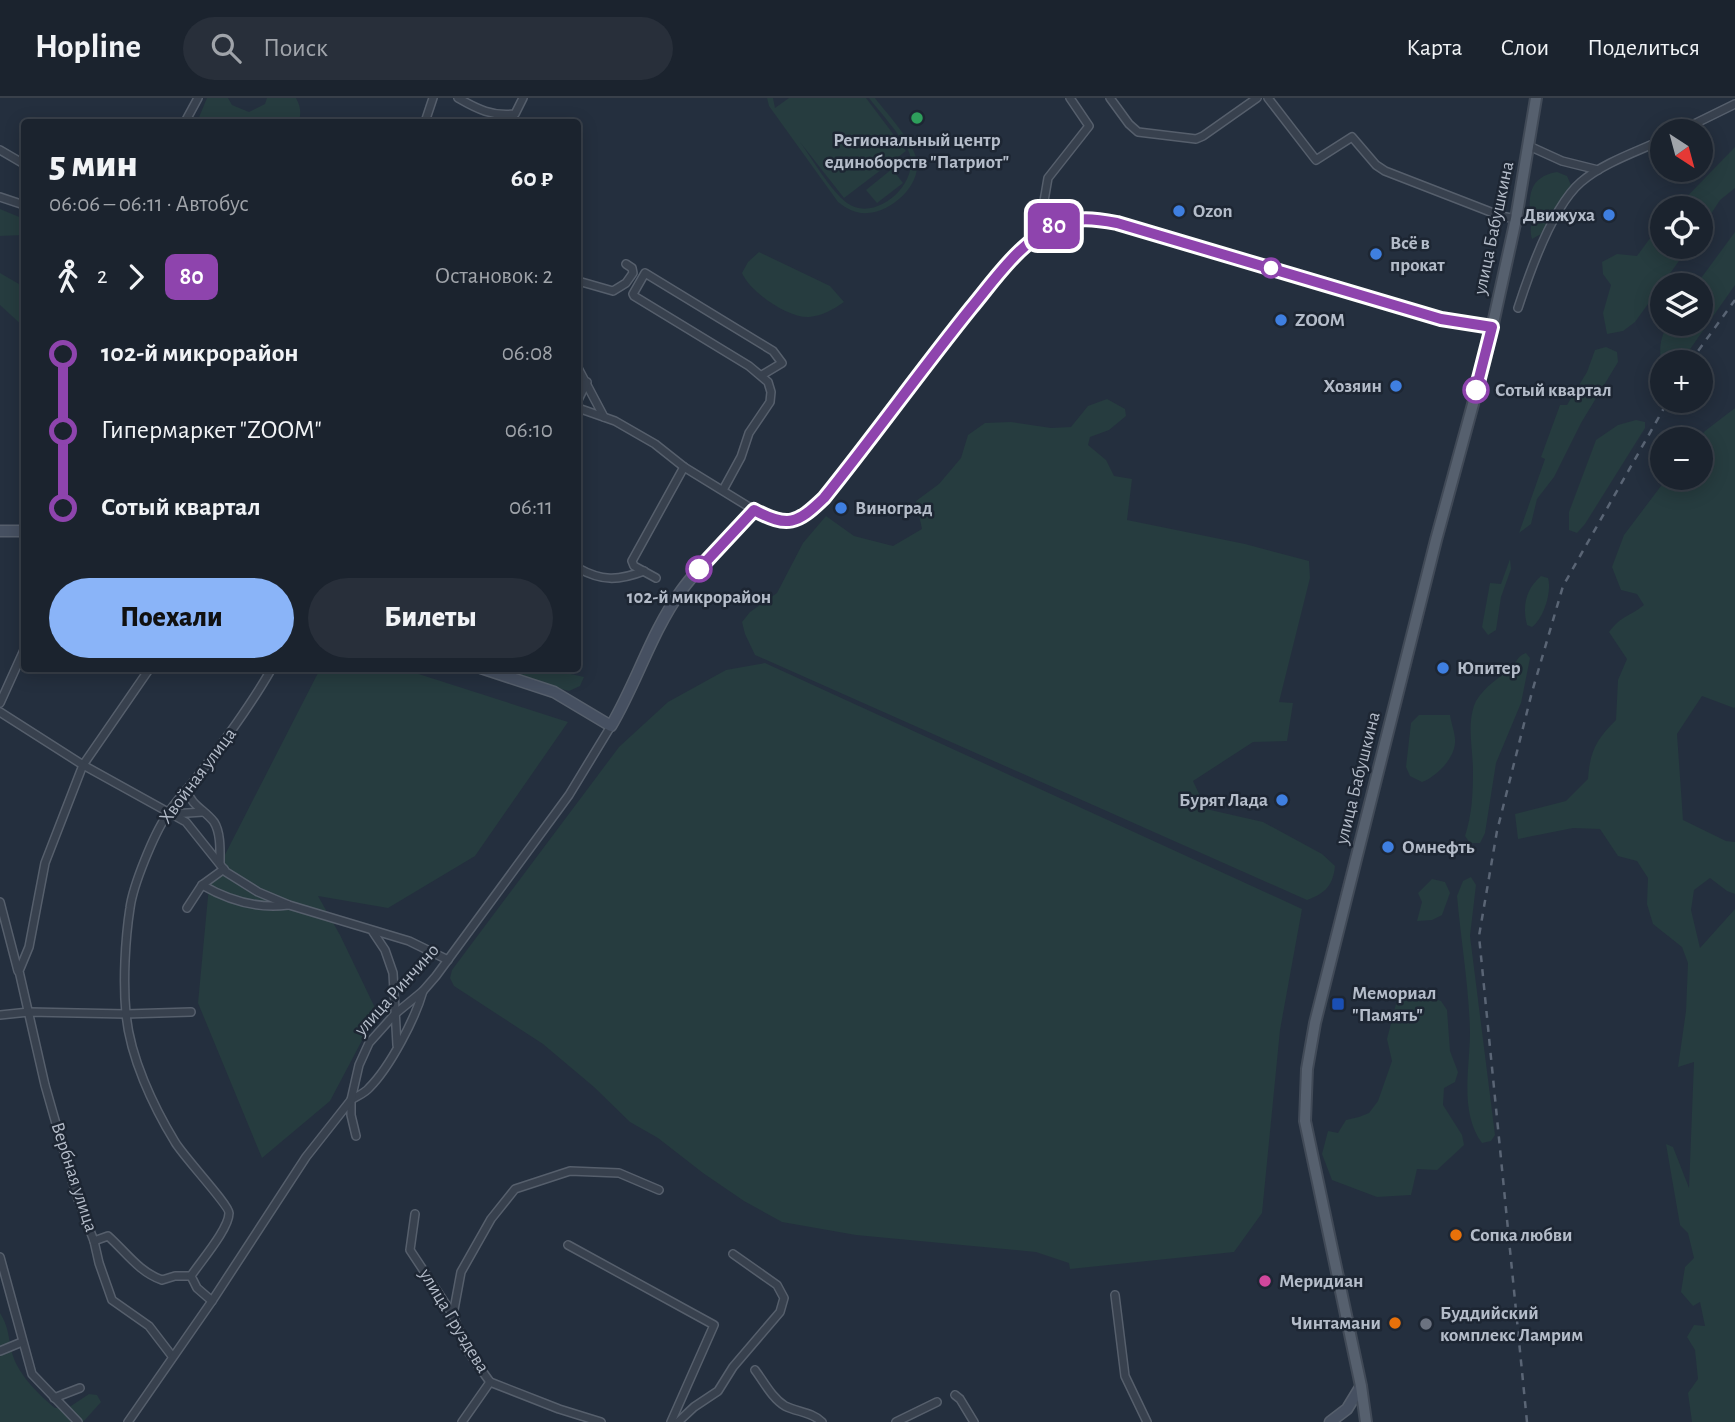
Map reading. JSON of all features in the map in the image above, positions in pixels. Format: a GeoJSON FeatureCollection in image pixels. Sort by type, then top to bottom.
{"type":"FeatureCollection","features":[{"type":"Feature","properties":{"kind":"main road","name":"улица Бабушкина"},"geometry":{"type":"LineString","coordinates":[[1366,1422],[1305,1121],[1307,1069],[1315,1023],[1412,632],[1485,360],[1516,219],[1536,98]]}},
{"type":"Feature","properties":{"kind":"street"},"geometry":{"type":"LineString","coordinates":[[188,119],[198,98]]}},
{"type":"Feature","properties":{"kind":"street"},"geometry":{"type":"LineString","coordinates":[[426,119],[433,98]]}},
{"type":"Feature","properties":{"kind":"street"},"geometry":{"type":"LineString","coordinates":[[457,98],[477,109],[500,116],[515,114]]}},
{"type":"Feature","properties":{"kind":"street"},"geometry":{"type":"LineString","coordinates":[[512,119],[523,98]]}},
{"type":"Feature","properties":{"kind":"street"},"geometry":{"type":"LineString","coordinates":[[1055,226],[1044,201],[1048,178],[1089,126],[1070,98]]}},
{"type":"Feature","properties":{"kind":"street"},"geometry":{"type":"LineString","coordinates":[[1110,98],[1138,132],[1196,139],[1257,98]]}},
{"type":"Feature","properties":{"kind":"street"},"geometry":{"type":"LineString","coordinates":[[1268,98],[1316,160],[1352,137],[1376,165],[1385,171],[1501,216],[1516,219]]}},
{"type":"Feature","properties":{"kind":"street"},"geometry":{"type":"LineString","coordinates":[[1704,119],[1735,104]]}},
{"type":"Feature","properties":{"kind":"street"},"geometry":{"type":"LineString","coordinates":[[1518,308],[1528,276],[1558,214],[1579,184],[1598,170],[1650,145]]}},
{"type":"Feature","properties":{"kind":"street"},"geometry":{"type":"LineString","coordinates":[[1529,146],[1562,161],[1598,170]]}},
{"type":"Feature","properties":{"kind":"street"},"geometry":{"type":"LineString","coordinates":[[0,150],[21,162]]}},
{"type":"Feature","properties":{"kind":"street"},"geometry":{"type":"LineString","coordinates":[[0,197],[21,204]]}},
{"type":"Feature","properties":{"kind":"street"},"geometry":{"type":"LineString","coordinates":[[581,409],[604,416],[655,444],[684,467],[754,510],[786,523],[806,515],[824,498],[932,357],[1010,262],[1037,236],[1071,220],[1091,219],[1117,223],[1441,319],[1492,327]]}},
{"type":"Feature","properties":{"kind":"street"},"geometry":{"type":"LineString","coordinates":[[581,282],[613,291],[626,283],[633,273],[632,268],[626,264]]}},
{"type":"Feature","properties":{"kind":"street"},"geometry":{"type":"LineString","coordinates":[[723,490],[741,457],[749,433],[770,402],[771,392],[762,375],[634,296],[645,273],[773,351],[782,363],[762,375]]}},
{"type":"Feature","properties":{"kind":"street"},"geometry":{"type":"LineString","coordinates":[[581,373],[604,416]]}},
{"type":"Feature","properties":{"kind":"street"},"geometry":{"type":"LineString","coordinates":[[581,394],[587,382]]}},
{"type":"Feature","properties":{"kind":"street"},"geometry":{"type":"LineString","coordinates":[[656,578],[634,566],[632,561],[684,467]]}},
{"type":"Feature","properties":{"kind":"street","name":"улица Ринчино"},"geometry":{"type":"LineString","coordinates":[[128,1422],[212,1301],[306,1157],[351,1100],[359,1065],[369,1043],[395,1014],[423,990],[448,960],[569,795],[626,700],[644,657],[682,590],[754,510]]}},
{"type":"Feature","properties":{"kind":"street"},"geometry":{"type":"LineString","coordinates":[[0,531],[21,531]]}},
{"type":"Feature","properties":{"kind":"street"},"geometry":{"type":"LineString","coordinates":[[581,569],[601,579],[631,576],[644,571]]}},
{"type":"Feature","properties":{"kind":"street"},"geometry":{"type":"LineString","coordinates":[[0,703],[21,657]]}},
{"type":"Feature","properties":{"kind":"street"},"geometry":{"type":"LineString","coordinates":[[19,971],[29,947],[45,863],[83,765],[147,672]]}},
{"type":"Feature","properties":{"kind":"street","name":"Хвойная улица"},"geometry":{"type":"LineString","coordinates":[[191,1276],[227,1223],[230,1212],[227,1204],[193,1169],[149,1096],[126,1014],[125,976],[130,906],[153,840],[175,806],[251,705],[270,672]]}},
{"type":"Feature","properties":{"kind":"street"},"geometry":{"type":"LineString","coordinates":[[493,672],[554,692],[611,726]]}},
{"type":"Feature","properties":{"kind":"street"},"geometry":{"type":"LineString","coordinates":[[0,712],[83,765],[186,822],[222,866],[258,892],[289,905],[409,941],[448,960]]}},
{"type":"Feature","properties":{"kind":"street"},"geometry":{"type":"LineString","coordinates":[[187,791],[192,802],[212,819],[217,827],[222,866]]}},
{"type":"Feature","properties":{"kind":"street"},"geometry":{"type":"LineString","coordinates":[[175,806],[191,813]]}},
{"type":"Feature","properties":{"kind":"street"},"geometry":{"type":"LineString","coordinates":[[170,813],[203,813]]}},
{"type":"Feature","properties":{"kind":"street"},"geometry":{"type":"LineString","coordinates":[[187,908],[202,885],[222,866]]}},
{"type":"Feature","properties":{"kind":"street"},"geometry":{"type":"LineString","coordinates":[[202,885],[220,896],[246,902],[273,907],[289,905]]}},
{"type":"Feature","properties":{"kind":"street","name":"Вербная улица"},"geometry":{"type":"LineString","coordinates":[[0,902],[45,1085],[73,1182],[112,1300],[149,1326],[172,1356]]}},
{"type":"Feature","properties":{"kind":"street"},"geometry":{"type":"LineString","coordinates":[[373,931],[385,950],[393,973],[397,1045]]}},
{"type":"Feature","properties":{"kind":"street"},"geometry":{"type":"LineString","coordinates":[[356,1136],[351,1100],[368,1089],[397,1045],[412,1020],[423,990]]}},
{"type":"Feature","properties":{"kind":"street"},"geometry":{"type":"LineString","coordinates":[[0,1015],[29,1012],[191,1012]]}},
{"type":"Feature","properties":{"kind":"street"},"geometry":{"type":"LineString","coordinates":[[453,1315],[461,1272],[491,1219],[515,1189],[570,1171],[619,1173],[659,1190]]}},
{"type":"Feature","properties":{"kind":"street","name":"улица Груздева"},"geometry":{"type":"LineString","coordinates":[[415,1214],[410,1250],[453,1315],[465,1347],[490,1382],[462,1422]]}},
{"type":"Feature","properties":{"kind":"street"},"geometry":{"type":"LineString","coordinates":[[94,1241],[108,1236],[144,1272],[162,1280],[175,1276],[191,1276],[197,1289],[212,1301]]}},
{"type":"Feature","properties":{"kind":"street"},"geometry":{"type":"LineString","coordinates":[[568,1245],[714,1325],[671,1422]]}},
{"type":"Feature","properties":{"kind":"street"},"geometry":{"type":"LineString","coordinates":[[678,1422],[718,1391],[733,1367],[780,1312],[784,1298],[777,1285],[733,1254]]}},
{"type":"Feature","properties":{"kind":"street"},"geometry":{"type":"LineString","coordinates":[[0,1257],[32,1374],[78,1422]]}},
{"type":"Feature","properties":{"kind":"street"},"geometry":{"type":"LineString","coordinates":[[0,1293],[9,1295]]}},
{"type":"Feature","properties":{"kind":"street"},"geometry":{"type":"LineString","coordinates":[[1115,1295],[1125,1376],[1147,1422]]}},
{"type":"Feature","properties":{"kind":"street"},"geometry":{"type":"LineString","coordinates":[[0,1351],[22,1342]]}},
{"type":"Feature","properties":{"kind":"street"},"geometry":{"type":"LineString","coordinates":[[755,1370],[784,1405],[817,1417],[822,1422]]}},
{"type":"Feature","properties":{"kind":"street"},"geometry":{"type":"LineString","coordinates":[[490,1382],[601,1422]]}},
{"type":"Feature","properties":{"kind":"street"},"geometry":{"type":"LineString","coordinates":[[1330,1422],[1347,1409],[1360,1386]]}},
{"type":"Feature","properties":{"kind":"street"},"geometry":{"type":"LineString","coordinates":[[54,1398],[80,1388]]}},
{"type":"Feature","properties":{"kind":"street"},"geometry":{"type":"LineString","coordinates":[[955,1395],[975,1422]]}},
{"type":"Feature","properties":{"kind":"street"},"geometry":{"type":"LineString","coordinates":[[896,1422],[937,1402]]}},
{"type":"Feature","properties":{"kind":"green space"},"geometry":{"type":"Polygon","coordinates":[[[207,98],[228,98],[232,105],[249,112],[265,104],[267,98],[296,98],[300,110],[299,119],[198,119],[207,98]]]}},
{"type":"Feature","properties":{"kind":"green space"},"geometry":{"type":"Polygon","coordinates":[[[767,98],[773,98],[775,108],[789,98],[866,98],[906,151],[844,198],[800,142],[828,183],[847,203],[858,208],[881,205],[901,189],[911,167],[910,155],[904,142],[869,98],[875,98],[911,146],[917,162],[914,180],[902,196],[886,208],[868,213],[852,211],[838,202],[769,106],[767,98]]]}},
{"type":"Feature","properties":{"kind":"green space"},"geometry":{"type":"Polygon","coordinates":[[[1735,147],[1735,188],[1720,200],[1713,211],[1713,196],[1688,196],[1701,182],[1713,182],[1713,170],[1735,147]]]}},
{"type":"Feature","properties":{"kind":"green space"},"geometry":{"type":"Polygon","coordinates":[[[892,169],[903,183],[877,203],[866,190],[892,169]]]}},
{"type":"Feature","properties":{"kind":"green space"},"geometry":{"type":"Polygon","coordinates":[[[1557,172],[1567,176],[1570,189],[1541,234],[1532,239],[1532,189],[1540,178],[1557,172]]]}},
{"type":"Feature","properties":{"kind":"green space"},"geometry":{"type":"Polygon","coordinates":[[[0,209],[21,218],[21,235],[0,236],[0,209]]]}},
{"type":"Feature","properties":{"kind":"green space"},"geometry":{"type":"Polygon","coordinates":[[[1735,232],[1735,285],[1713,316],[1713,273],[1705,273],[1735,232]]]}},
{"type":"Feature","properties":{"kind":"green space"},"geometry":{"type":"Polygon","coordinates":[[[1650,238],[1650,259],[1680,259],[1670,273],[1650,273],[1650,301],[1635,322],[1623,331],[1607,334],[1603,313],[1611,285],[1603,274],[1602,262],[1617,254],[1637,256],[1650,238]]]}},
{"type":"Feature","properties":{"kind":"green space"},"geometry":{"type":"Polygon","coordinates":[[[759,252],[830,286],[844,302],[828,312],[809,317],[781,309],[761,296],[742,273],[748,262],[759,252]]]}},
{"type":"Feature","properties":{"kind":"green space"},"geometry":{"type":"Polygon","coordinates":[[[0,273],[21,285],[21,324],[0,305],[0,273]]]}},
{"type":"Feature","properties":{"kind":"green space"},"geometry":{"type":"Polygon","coordinates":[[[1663,336],[1699,336],[1689,350],[1660,350],[1663,336]]]}},
{"type":"Feature","properties":{"kind":"green space"},"geometry":{"type":"Polygon","coordinates":[[[1606,347],[1617,352],[1618,362],[1581,423],[1554,477],[1537,499],[1531,524],[1519,533],[1545,459],[1541,457],[1560,405],[1567,405],[1587,372],[1595,350],[1606,347]]]}},
{"type":"Feature","properties":{"kind":"green space"},"geometry":{"type":"Polygon","coordinates":[[[1107,399],[1125,409],[1126,416],[1109,430],[1090,437],[1088,445],[1106,460],[1114,476],[1132,479],[1127,520],[1245,544],[1309,561],[1310,578],[1279,702],[1293,703],[1287,741],[1253,742],[1193,781],[1206,809],[1263,822],[1322,854],[1335,866],[1327,888],[1307,900],[755,655],[745,634],[742,622],[750,612],[777,593],[803,543],[826,516],[854,536],[893,546],[922,529],[916,501],[939,484],[961,458],[968,435],[985,423],[1011,422],[1051,428],[1071,427],[1088,406],[1107,399]]]}},
{"type":"Feature","properties":{"kind":"green space"},"geometry":{"type":"Polygon","coordinates":[[[1735,408],[1735,707],[1702,696],[1677,734],[1683,820],[1726,841],[1735,842],[1735,894],[1710,878],[1694,890],[1691,910],[1700,948],[1735,909],[1735,1422],[1692,1422],[1688,1393],[1698,1379],[1695,1350],[1687,1337],[1694,1325],[1705,1326],[1700,1302],[1693,1306],[1681,1292],[1685,1267],[1694,1258],[1688,1233],[1680,1225],[1666,1144],[1673,1147],[1689,1188],[1694,1062],[1678,1067],[1686,1011],[1688,963],[1682,947],[1653,924],[1647,904],[1648,878],[1637,861],[1618,856],[1600,829],[1573,828],[1518,839],[1515,814],[1566,801],[1588,779],[1595,746],[1616,720],[1618,680],[1627,659],[1609,632],[1622,619],[1644,605],[1637,594],[1621,590],[1612,567],[1624,535],[1658,490],[1713,490],[1713,427],[1710,427],[1735,408]]]}},
{"type":"Feature","properties":{"kind":"green space"},"geometry":{"type":"Polygon","coordinates":[[[1636,420],[1645,422],[1645,428],[1585,524],[1577,533],[1569,530],[1569,512],[1596,440],[1618,425],[1636,420]]]}},
{"type":"Feature","properties":{"kind":"green space"},"geometry":{"type":"Polygon","coordinates":[[[1510,559],[1511,569],[1501,597],[1496,630],[1488,635],[1482,627],[1490,583],[1501,584],[1510,559]]]}},
{"type":"Feature","properties":{"kind":"green space"},"geometry":{"type":"Polygon","coordinates":[[[1541,576],[1548,578],[1548,597],[1540,617],[1532,627],[1527,625],[1525,604],[1532,586],[1541,576]]]}},
{"type":"Feature","properties":{"kind":"green space"},"geometry":{"type":"Polygon","coordinates":[[[1526,653],[1530,658],[1521,703],[1496,763],[1485,833],[1480,843],[1470,843],[1465,836],[1472,796],[1473,709],[1484,691],[1526,653]]]}},
{"type":"Feature","properties":{"kind":"green space"},"geometry":{"type":"Polygon","coordinates":[[[765,663],[1302,909],[1280,1030],[1262,1213],[1234,1252],[1070,1269],[1069,1263],[1036,1252],[856,1235],[782,1222],[744,1201],[658,1138],[630,1122],[543,1044],[454,986],[450,978],[452,970],[619,747],[668,702],[726,670],[765,663]]]}},
{"type":"Feature","properties":{"kind":"green space"},"geometry":{"type":"Polygon","coordinates":[[[318,672],[412,672],[568,722],[475,856],[388,908],[318,896],[377,1012],[330,1101],[262,1158],[198,1003],[209,886],[318,672]]]}},
{"type":"Feature","properties":{"kind":"green space"},"geometry":{"type":"Polygon","coordinates":[[[509,672],[562,672],[584,677],[580,686],[569,691],[509,672]]]}},
{"type":"Feature","properties":{"kind":"green space"},"geometry":{"type":"Polygon","coordinates":[[[1419,715],[1450,715],[1455,740],[1448,761],[1438,772],[1422,782],[1410,776],[1406,767],[1411,723],[1419,715]]]}},
{"type":"Feature","properties":{"kind":"green space"},"geometry":{"type":"Polygon","coordinates":[[[1471,877],[1476,885],[1470,936],[1495,1135],[1491,1141],[1482,1143],[1470,1118],[1468,1103],[1470,1032],[1457,896],[1463,881],[1471,877]]]}},
{"type":"Feature","properties":{"kind":"green space"},"geometry":{"type":"Polygon","coordinates":[[[1432,879],[1445,882],[1450,893],[1442,915],[1432,920],[1417,921],[1422,902],[1418,893],[1432,879]]]}},
{"type":"Feature","properties":{"kind":"green space"},"geometry":{"type":"Polygon","coordinates":[[[1421,992],[1441,1001],[1447,1010],[1450,1051],[1458,1072],[1455,1082],[1444,1088],[1443,1105],[1462,1135],[1464,1145],[1437,1170],[1417,1169],[1411,1195],[1377,1197],[1332,1180],[1322,1154],[1328,1131],[1338,1133],[1346,1120],[1369,1113],[1378,1101],[1392,1061],[1387,1039],[1397,1000],[1421,992]]]}},
{"type":"Feature","properties":{"kind":"green space"},"geometry":{"type":"Polygon","coordinates":[[[0,1313],[6,1324],[16,1363],[31,1385],[49,1403],[55,1408],[68,1408],[89,1394],[97,1395],[101,1402],[83,1422],[0,1422],[0,1313]]]}},
{"type":"Feature","properties":{"kind":"railway"},"geometry":{"type":"LineString","coordinates":[[1699,350],[1735,300]]}},
{"type":"Feature","properties":{"kind":"railway"},"geometry":{"type":"LineString","coordinates":[[1527,1422],[1479,936],[1497,831],[1532,692],[1563,586],[1661,413]]}},
{"type":"Feature","properties":{"kind":"bus line","name":"80"},"geometry":{"type":"LineString","coordinates":[[699,569],[754,510],[767,518],[786,523],[806,515],[824,498],[932,357],[1018,253],[1037,236],[1071,220],[1091,219],[1117,223],[1441,319],[1492,327],[1476,390]]}},
{"type":"Feature","properties":{"kind":"place","name":"Региональный центр единоборств \"Патриот\""},"geometry":{"type":"Point","coordinates":[917,118]}},
{"type":"Feature","properties":{"kind":"place","name":"Ozon"},"geometry":{"type":"Point","coordinates":[1179,211]}},
{"type":"Feature","properties":{"kind":"place","name":"Движуха"},"geometry":{"type":"Point","coordinates":[1609,215]}},
{"type":"Feature","properties":{"kind":"place","name":"Всё в прокат"},"geometry":{"type":"Point","coordinates":[1376,254]}},
{"type":"Feature","properties":{"kind":"place","name":"ZOOM"},"geometry":{"type":"Point","coordinates":[1281,320]}},
{"type":"Feature","properties":{"kind":"place","name":"Хозяин"},"geometry":{"type":"Point","coordinates":[1396,386]}},
{"type":"Feature","properties":{"kind":"place","name":"Сотый квартал"},"geometry":{"type":"Point","coordinates":[1476,390]}},
{"type":"Feature","properties":{"kind":"place","name":"Виноград"},"geometry":{"type":"Point","coordinates":[841,508]}},
{"type":"Feature","properties":{"kind":"place","name":"102-й микрорайон"},"geometry":{"type":"Point","coordinates":[699,569]}},
{"type":"Feature","properties":{"kind":"place","name":"Юпитер"},"geometry":{"type":"Point","coordinates":[1443,668]}},
{"type":"Feature","properties":{"kind":"place","name":"Бурят Лада"},"geometry":{"type":"Point","coordinates":[1282,800]}},
{"type":"Feature","properties":{"kind":"place","name":"Омнефть"},"geometry":{"type":"Point","coordinates":[1388,847]}},
{"type":"Feature","properties":{"kind":"place","name":"Мемориал \"Память\""},"geometry":{"type":"Point","coordinates":[1338,1004]}},
{"type":"Feature","properties":{"kind":"place","name":"Сопка любви"},"geometry":{"type":"Point","coordinates":[1456,1235]}},
{"type":"Feature","properties":{"kind":"place","name":"Меридиан"},"geometry":{"type":"Point","coordinates":[1265,1281]}},
{"type":"Feature","properties":{"kind":"place","name":"Чинтамани"},"geometry":{"type":"Point","coordinates":[1395,1323]}},
{"type":"Feature","properties":{"kind":"place","name":"Буддийский комплекс Ламрим"},"geometry":{"type":"Point","coordinates":[1426,1324]}}]}
